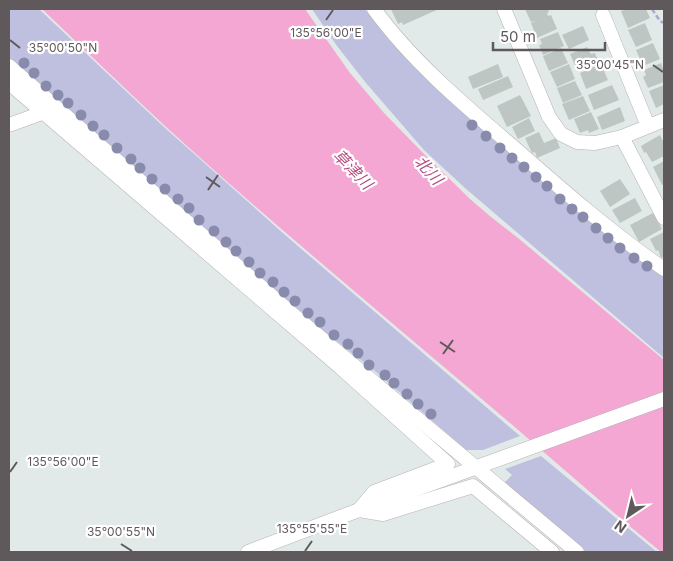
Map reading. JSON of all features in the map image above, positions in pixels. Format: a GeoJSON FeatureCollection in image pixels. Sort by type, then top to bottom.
{"type":"FeatureCollection","features":[{"type":"Feature","properties":{"kind":"street"},"geometry":{"type":"LineString","coordinates":[[374,9],[428,70],[470,110],[554,183],[638,251],[664,269]]}},
{"type":"Feature","properties":{"kind":"street"},"geometry":{"type":"LineString","coordinates":[[504,9],[549,117],[561,134],[577,142],[595,143],[622,137],[664,120]]}},
{"type":"Feature","properties":{"kind":"street"},"geometry":{"type":"LineString","coordinates":[[603,15],[648,126]]}},
{"type":"Feature","properties":{"kind":"street"},"geometry":{"type":"LineString","coordinates":[[9,66],[290,312],[338,351],[564,552]]}},
{"type":"Feature","properties":{"kind":"street"},"geometry":{"type":"LineString","coordinates":[[9,83],[340,367],[448,464],[374,492],[359,510]]}},
{"type":"Feature","properties":{"kind":"street"},"geometry":{"type":"LineString","coordinates":[[9,126],[42,113]]}},
{"type":"Feature","properties":{"kind":"street"},"geometry":{"type":"LineString","coordinates":[[622,137],[664,218]]}},
{"type":"Feature","properties":{"kind":"street"},"geometry":{"type":"LineString","coordinates":[[340,367],[368,384],[577,552]]}},
{"type":"Feature","properties":{"kind":"street"},"geometry":{"type":"LineString","coordinates":[[248,552],[664,399]]}},
{"type":"Feature","properties":{"kind":"street"},"geometry":{"type":"LineString","coordinates":[[359,510],[382,514],[473,486],[552,552]]}},
{"type":"Feature","properties":{"kind":"path"},"geometry":{"type":"LineString","coordinates":[[652,9],[660,21],[664,23]]}},
{"type":"Feature","properties":{"kind":"shaded area"},"geometry":{"type":"Polygon","coordinates":[[[9,9],[39,9],[164,127],[285,235],[520,436],[483,450],[466,450],[376,372],[240,260],[9,58],[9,9]]]}},
{"type":"Feature","properties":{"kind":"shaded area"},"geometry":{"type":"Polygon","coordinates":[[[312,9],[365,9],[420,73],[461,111],[611,237],[664,277],[664,358],[465,188],[424,150],[366,83],[337,46],[312,9]]]}},
{"type":"Feature","properties":{"kind":"shaded area"},"geometry":{"type":"Polygon","coordinates":[[[541,456],[657,552],[585,552],[504,483],[512,475],[505,469],[541,456]]]}},
{"type":"Feature","properties":{"kind":"water"},"geometry":{"type":"Polygon","coordinates":[[[42,9],[305,9],[350,73],[384,113],[426,156],[491,217],[664,360],[664,552],[661,552],[625,522],[339,279],[165,126],[42,9]]]}},
{"type":"Feature","properties":{"kind":"building"},"geometry":{"type":"Polygon","coordinates":[[[391,9],[439,9],[403,25],[402,22],[398,24],[391,9]]]}},
{"type":"Feature","properties":{"kind":"building"},"geometry":{"type":"Polygon","coordinates":[[[525,9],[548,9],[548,16],[551,15],[557,29],[537,38],[531,23],[536,21],[531,22],[525,9]]]}},
{"type":"Feature","properties":{"kind":"building"},"geometry":{"type":"Polygon","coordinates":[[[627,9],[646,9],[650,18],[628,28],[621,11],[627,9]]]}},
{"type":"Feature","properties":{"kind":"building"},"geometry":{"type":"Polygon","coordinates":[[[645,23],[652,40],[636,47],[628,30],[645,23]]]}},
{"type":"Feature","properties":{"kind":"building"},"geometry":{"type":"Polygon","coordinates":[[[583,26],[589,40],[569,49],[562,35],[583,26]]]}},
{"type":"Feature","properties":{"kind":"building"},"geometry":{"type":"Polygon","coordinates":[[[558,32],[564,46],[543,55],[539,45],[542,44],[540,39],[558,32]]]}},
{"type":"Feature","properties":{"kind":"building"},"geometry":{"type":"Polygon","coordinates":[[[653,43],[660,59],[643,66],[636,50],[653,43]]]}},
{"type":"Feature","properties":{"kind":"building"},"geometry":{"type":"Polygon","coordinates":[[[587,47],[591,54],[595,53],[598,61],[577,70],[570,54],[587,47]]]}},
{"type":"Feature","properties":{"kind":"building"},"geometry":{"type":"Polygon","coordinates":[[[561,48],[568,63],[549,71],[543,56],[561,48]]]}},
{"type":"Feature","properties":{"kind":"building"},"geometry":{"type":"Polygon","coordinates":[[[661,63],[664,71],[664,82],[648,88],[643,77],[646,75],[644,70],[661,63]]]}},
{"type":"Feature","properties":{"kind":"building"},"geometry":{"type":"Polygon","coordinates":[[[498,64],[503,77],[473,89],[468,77],[498,64]]]}},
{"type":"Feature","properties":{"kind":"building"},"geometry":{"type":"Polygon","coordinates":[[[569,64],[575,79],[557,87],[550,72],[569,64]]]}},
{"type":"Feature","properties":{"kind":"building"},"geometry":{"type":"Polygon","coordinates":[[[601,64],[608,80],[586,89],[580,73],[601,64]]]}},
{"type":"Feature","properties":{"kind":"building"},"geometry":{"type":"Polygon","coordinates":[[[508,76],[513,87],[483,100],[478,89],[508,76]]]}},
{"type":"Feature","properties":{"kind":"building"},"geometry":{"type":"Polygon","coordinates":[[[575,81],[582,95],[563,103],[557,88],[575,81]]]}},
{"type":"Feature","properties":{"kind":"building"},"geometry":{"type":"Polygon","coordinates":[[[612,85],[619,100],[594,110],[588,95],[612,85]]]}},
{"type":"Feature","properties":{"kind":"building"},"geometry":{"type":"Polygon","coordinates":[[[664,85],[664,104],[656,108],[649,91],[664,85]]]}},
{"type":"Feature","properties":{"kind":"building"},"geometry":{"type":"Polygon","coordinates":[[[520,95],[531,116],[507,127],[497,106],[520,95]]]}},
{"type":"Feature","properties":{"kind":"building"},"geometry":{"type":"Polygon","coordinates":[[[583,96],[590,111],[569,120],[562,104],[583,96]]]}},
{"type":"Feature","properties":{"kind":"building"},"geometry":{"type":"Polygon","coordinates":[[[620,107],[625,121],[602,130],[597,117],[620,107]]]}},
{"type":"Feature","properties":{"kind":"building"},"geometry":{"type":"Polygon","coordinates":[[[591,112],[599,129],[589,133],[588,130],[580,133],[574,119],[591,112]]]}},
{"type":"Feature","properties":{"kind":"building"},"geometry":{"type":"Polygon","coordinates":[[[529,118],[535,131],[518,139],[512,127],[529,118]]]}},
{"type":"Feature","properties":{"kind":"building"},"geometry":{"type":"Polygon","coordinates":[[[539,132],[544,143],[556,138],[560,148],[537,158],[535,152],[532,153],[525,138],[539,132]]]}},
{"type":"Feature","properties":{"kind":"building"},"geometry":{"type":"Polygon","coordinates":[[[660,135],[664,143],[664,156],[652,162],[641,146],[660,135]]]}},
{"type":"Feature","properties":{"kind":"building"},"geometry":{"type":"Polygon","coordinates":[[[664,161],[664,184],[662,185],[653,167],[664,161]]]}},
{"type":"Feature","properties":{"kind":"building"},"geometry":{"type":"Polygon","coordinates":[[[620,179],[630,194],[610,207],[600,191],[620,179]]]}},
{"type":"Feature","properties":{"kind":"building"},"geometry":{"type":"Polygon","coordinates":[[[635,198],[642,211],[620,223],[612,210],[635,198]]]}},
{"type":"Feature","properties":{"kind":"building"},"geometry":{"type":"Polygon","coordinates":[[[653,213],[662,229],[639,242],[630,225],[653,213]]]}},
{"type":"Feature","properties":{"kind":"building"},"geometry":{"type":"Polygon","coordinates":[[[664,232],[664,256],[661,258],[650,239],[664,232]]]}},
{"type":"Feature","properties":{"kind":"water label","name":"草津川"},"geometry":{"type":"Point","coordinates":[353,169]}},
{"type":"Feature","properties":{"kind":"water label","name":"北川"},"geometry":{"type":"Point","coordinates":[429,170]}}]}
